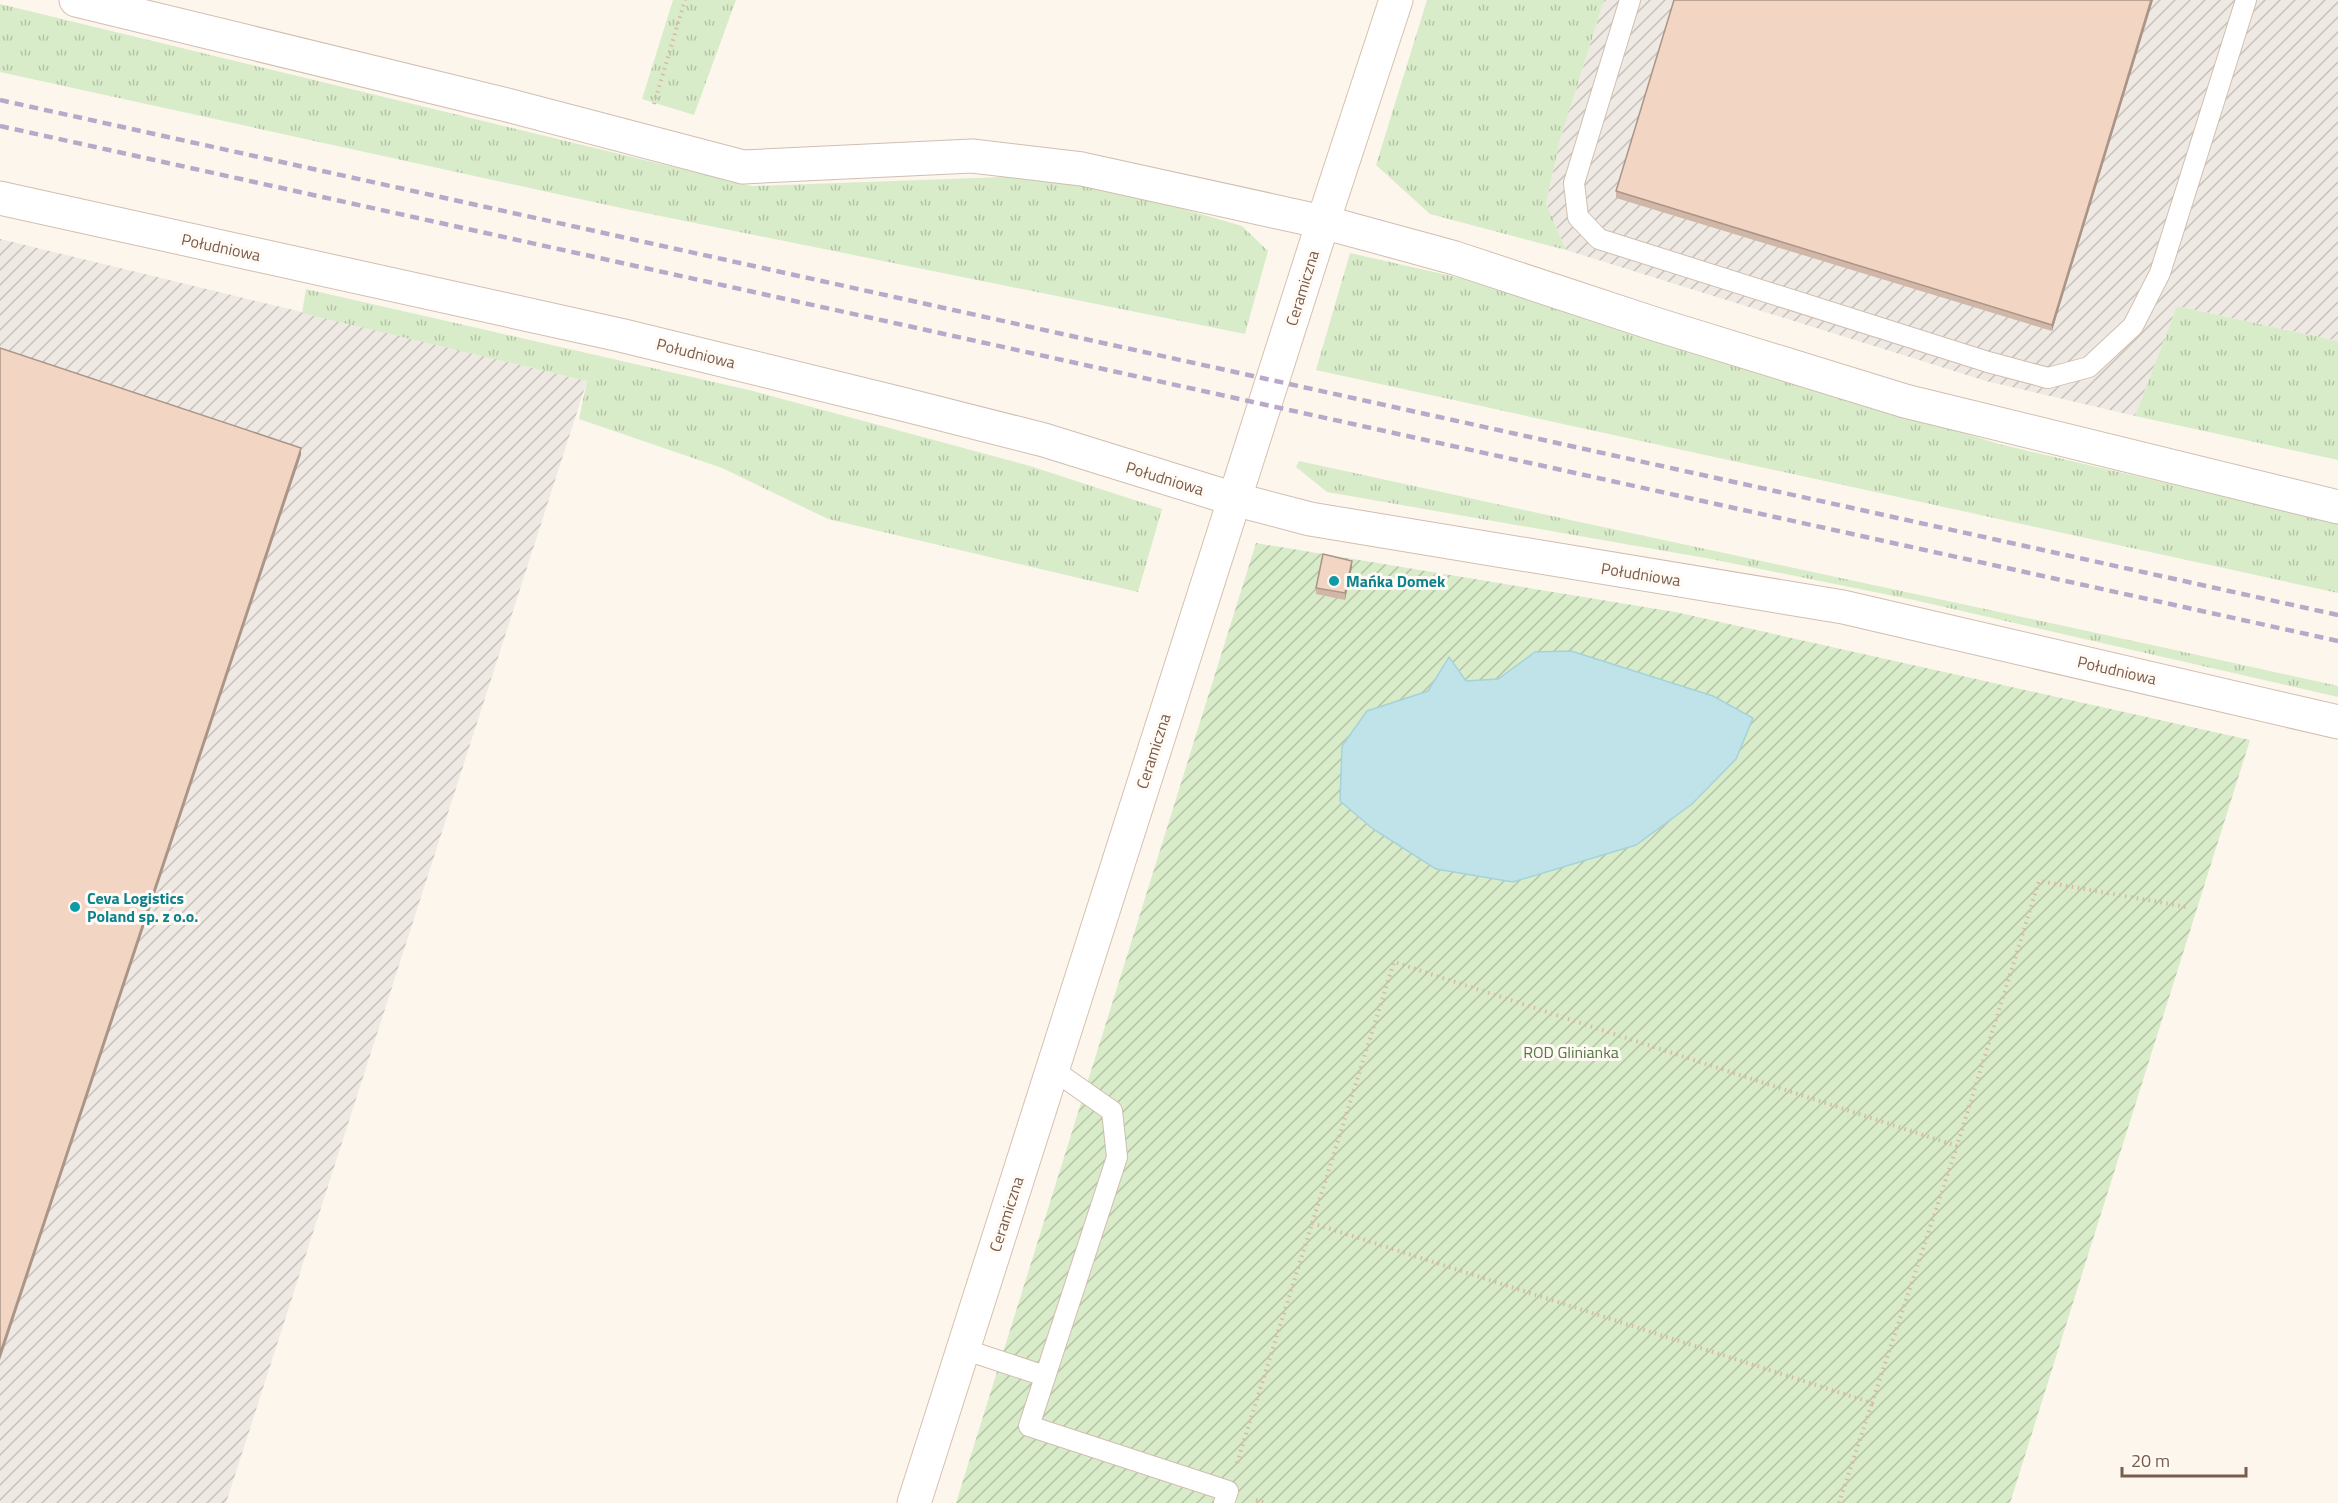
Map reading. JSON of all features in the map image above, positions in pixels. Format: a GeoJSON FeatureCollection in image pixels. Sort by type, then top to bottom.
{"type":"FeatureCollection","features":[{"type":"Feature","properties":{"kind":"street"},"geometry":{"type":"LineString","coordinates":[[76,0],[507,105],[743,167],[972,156],[1071,167],[1323,222],[1455,258],[1655,324],[1905,400],[2338,507]]}},
{"type":"Feature","properties":{"kind":"street","name":"Ceramiczna"},"geometry":{"type":"LineString","coordinates":[[914,1503],[1395,0]]}},
{"type":"Feature","properties":{"kind":"street","name":"Południowa"},"geometry":{"type":"LineString","coordinates":[[0,198],[631,337],[1044,440],[1234,499],[1310,519],[1844,607],[2338,722]]}},
{"type":"Feature","properties":{"kind":"lane"},"geometry":{"type":"LineString","coordinates":[[1630,0],[1574,183],[1578,217],[1599,239],[1988,362],[2048,378],[2089,367],[2133,326],[2160,273],[2246,0]]}},
{"type":"Feature","properties":{"kind":"lane"},"geometry":{"type":"LineString","coordinates":[[1052,1070],[1112,1111],[1117,1157],[1029,1426],[1226,1497]]}},
{"type":"Feature","properties":{"kind":"lane"},"geometry":{"type":"LineString","coordinates":[[963,1348],[1046,1376]]}},
{"type":"Feature","properties":{"kind":"path"},"geometry":{"type":"LineString","coordinates":[[643,142],[686,0]]}},
{"type":"Feature","properties":{"kind":"path"},"geometry":{"type":"LineString","coordinates":[[1839,1503],[1957,1146],[2039,881],[2187,907]]}},
{"type":"Feature","properties":{"kind":"path"},"geometry":{"type":"LineString","coordinates":[[1226,1497],[1394,962],[1957,1146]]}},
{"type":"Feature","properties":{"kind":"path"},"geometry":{"type":"LineString","coordinates":[[1312,1223],[1872,1403]]}},
{"type":"Feature","properties":{"kind":"shaded area"},"geometry":{"type":"Polygon","coordinates":[[[1604,0],[2338,0],[2338,341],[2177,306],[2135,416],[1986,381],[1566,250],[1546,203],[1559,144],[1604,0]]]}},
{"type":"Feature","properties":{"kind":"shaded area"},"geometry":{"type":"Polygon","coordinates":[[[0,239],[587,381],[226,1503],[0,1503],[0,239]]]}},
{"type":"Feature","properties":{"kind":"green space"},"geometry":{"type":"Polygon","coordinates":[[[673,0],[736,0],[694,115],[642,99],[673,0]]]}},
{"type":"Feature","properties":{"kind":"green space"},"geometry":{"type":"Polygon","coordinates":[[[1427,0],[1604,0],[1559,144],[1546,203],[1566,250],[1430,214],[1376,165],[1427,0]]]}},
{"type":"Feature","properties":{"kind":"green space"},"geometry":{"type":"Polygon","coordinates":[[[0,4],[752,186],[1035,176],[1118,190],[1242,226],[1268,251],[1245,334],[621,208],[0,72],[0,4]]]}},
{"type":"Feature","properties":{"kind":"green space"},"geometry":{"type":"Polygon","coordinates":[[[1350,253],[1465,279],[1999,444],[2338,523],[2338,593],[1316,370],[1350,253]]]}},
{"type":"Feature","properties":{"kind":"green space"},"geometry":{"type":"Polygon","coordinates":[[[306,289],[753,391],[1030,466],[1162,509],[1138,592],[828,519],[722,468],[579,419],[587,381],[302,313],[306,289]]]}},
{"type":"Feature","properties":{"kind":"green space"},"geometry":{"type":"Polygon","coordinates":[[[2177,306],[2338,341],[2338,460],[2135,416],[2177,306]]]}},
{"type":"Feature","properties":{"kind":"green space"},"geometry":{"type":"Polygon","coordinates":[[[1299,461],[2338,686],[2338,697],[1914,600],[1711,559],[1327,492],[1296,467],[1299,461]]]}},
{"type":"Feature","properties":{"kind":"green space","name":"ROD Glinianka"},"geometry":{"type":"Polygon","coordinates":[[[1256,543],[1675,612],[2250,740],[2010,1503],[956,1503],[1256,543]]]}},
{"type":"Feature","properties":{"kind":"water"},"geometry":{"type":"Polygon","coordinates":[[[1571,651],[1713,696],[1753,718],[1736,759],[1692,804],[1636,845],[1513,882],[1436,869],[1373,829],[1340,801],[1342,746],[1367,711],[1428,691],[1449,657],[1466,681],[1498,679],[1535,652],[1571,651]]]}},
{"type":"Feature","properties":{"kind":"building"},"geometry":{"type":"Polygon","coordinates":[[[1674,0],[2151,0],[2052,325],[1616,191],[1674,0]]]}},
{"type":"Feature","properties":{"kind":"building","name":"Ceva Logistics Poland sp. z o.o."},"geometry":{"type":"Polygon","coordinates":[[[0,348],[301,448],[0,1353],[0,348]]]}},
{"type":"Feature","properties":{"kind":"building","name":"Mańka Domek"},"geometry":{"type":"Polygon","coordinates":[[[1323,554],[1352,561],[1345,593],[1316,588],[1323,554]]]}},
{"type":"Feature","properties":{"kind":"railway"},"geometry":{"type":"LineString","coordinates":[[0,100],[2338,615]]}},
{"type":"Feature","properties":{"kind":"railway"},"geometry":{"type":"LineString","coordinates":[[0,126],[2338,641]]}},
{"type":"Feature","properties":{"kind":"place","name":"Mańka Domek"},"geometry":{"type":"Point","coordinates":[1334,581]}},
{"type":"Feature","properties":{"kind":"place","name":"Ceva Logistics Poland sp. z o.o."},"geometry":{"type":"Point","coordinates":[75,907]}}]}
